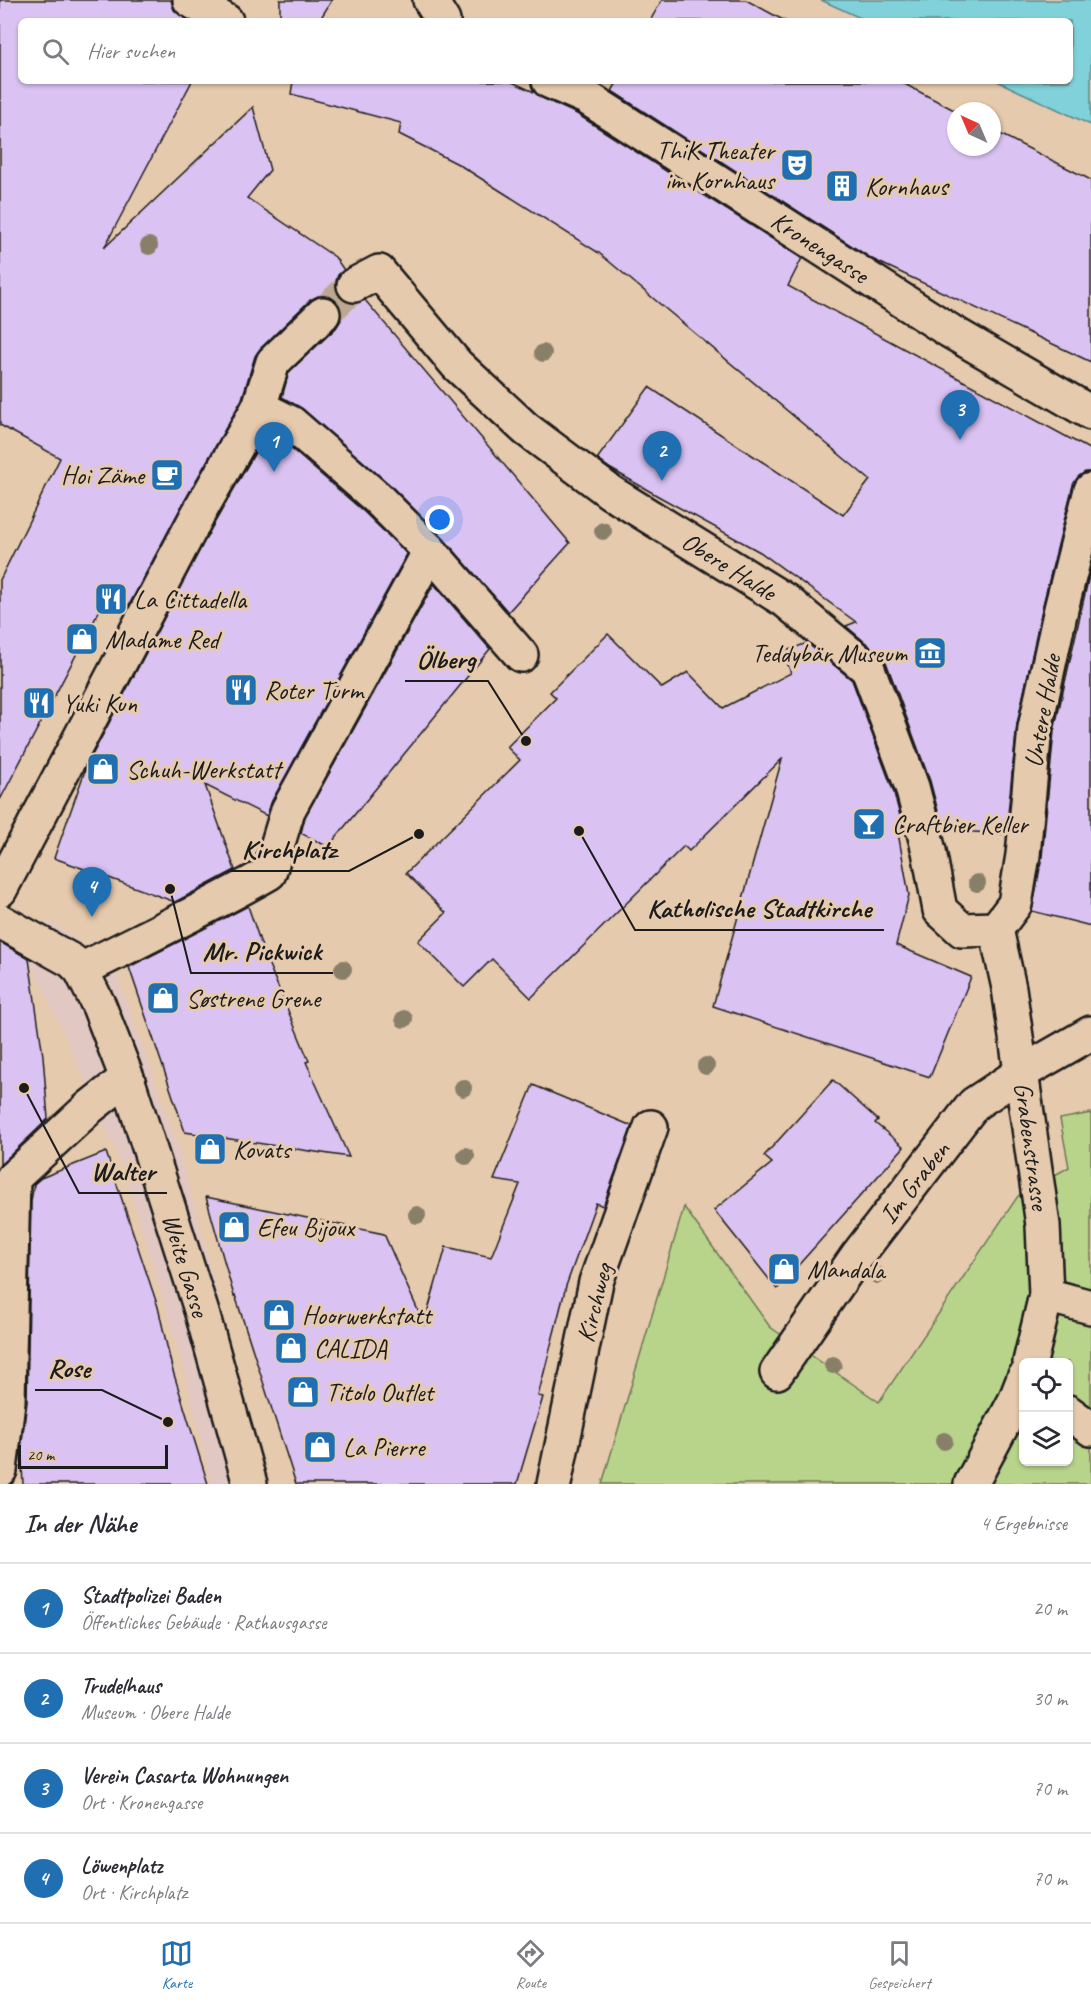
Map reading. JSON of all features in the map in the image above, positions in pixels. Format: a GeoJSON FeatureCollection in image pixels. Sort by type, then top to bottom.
{"type":"FeatureCollection","features":[{"type":"Feature","properties":{"kind":"street"},"geometry":{"type":"LineString","coordinates":[[190,0],[221,18]]}},
{"type":"Feature","properties":{"kind":"street"},"geometry":{"type":"LineString","coordinates":[[430,0],[441,18]]}},
{"type":"Feature","properties":{"kind":"street","name":"Kronengasse"},"geometry":{"type":"LineString","coordinates":[[556,84],[586,98],[950,331],[1091,413]]}},
{"type":"Feature","properties":{"kind":"street","name":"Obere Halde"},"geometry":{"type":"LineString","coordinates":[[354,285],[379,272],[457,365],[526,429],[610,492],[786,601],[868,669],[912,787],[929,851],[940,910],[963,930],[996,929]]}},
{"type":"Feature","properties":{"kind":"street"},"geometry":{"type":"LineString","coordinates":[[0,890],[191,529],[259,407],[273,362],[323,314]]}},
{"type":"Feature","properties":{"kind":"street"},"geometry":{"type":"LineString","coordinates":[[259,407],[291,423],[376,498],[430,551],[521,655]]}},
{"type":"Feature","properties":{"kind":"street","name":"Untere Halde"},"geometry":{"type":"LineString","coordinates":[[996,929],[1015,904],[1023,855],[1035,728],[1061,609],[1091,490]]}},
{"type":"Feature","properties":{"kind":"street"},"geometry":{"type":"LineString","coordinates":[[81,970],[191,913],[221,901],[269,873],[288,810],[430,551]]}},
{"type":"Feature","properties":{"kind":"street","name":"Weite Gasse"},"geometry":{"type":"LineString","coordinates":[[0,921],[72,961],[81,970],[99,1006],[127,1078],[202,1313],[250,1484]]}},
{"type":"Feature","properties":{"kind":"street","name":"Grabenstrasse"},"geometry":{"type":"LineString","coordinates":[[996,929],[1009,988],[1043,1225],[1046,1295],[1030,1358]]}},
{"type":"Feature","properties":{"kind":"street","name":"Im Graben"},"geometry":{"type":"LineString","coordinates":[[777,1372],[856,1256],[974,1104],[1021,1073],[1091,1033]]}},
{"type":"Feature","properties":{"kind":"street"},"geometry":{"type":"LineString","coordinates":[[0,1470],[8,1401],[6,1187],[90,1107],[127,1078]]}},
{"type":"Feature","properties":{"kind":"street","name":"Kirchweg"},"geometry":{"type":"LineString","coordinates":[[554,1484],[596,1282],[651,1127]]}},
{"type":"Feature","properties":{"kind":"street"},"geometry":{"type":"LineString","coordinates":[[1046,1295],[1091,1307]]}},
{"type":"Feature","properties":{"kind":"street","name":"Grabenstrasse"},"geometry":{"type":"LineString","coordinates":[[971,1484],[1019,1390]]}},
{"type":"Feature","properties":{"kind":"street"},"geometry":{"type":"LineString","coordinates":[[1073,1416],[1091,1429]]}},
{"type":"Feature","properties":{"kind":"shaded area"},"geometry":{"type":"Polygon","coordinates":[[[49,920],[115,969],[179,1148],[268,1484],[212,1484],[182,1363],[124,1170],[34,968],[0,943],[0,926],[30,943],[49,920]]]}},
{"type":"Feature","properties":{"kind":"green space"},"geometry":{"type":"Polygon","coordinates":[[[1091,1113],[1091,1484],[602,1484],[684,1207],[770,1327],[879,1402],[1018,1196],[1069,1167],[1060,1119],[1091,1113]]]}},
{"type":"Feature","properties":{"kind":"water"},"geometry":{"type":"Polygon","coordinates":[[[821,0],[1091,0],[1091,125],[1003,84],[1073,84],[1073,18],[860,18],[821,0]]]}},
{"type":"Feature","properties":{"kind":"building"},"geometry":{"type":"Polygon","coordinates":[[[0,0],[171,0],[174,10],[185,18],[18,18],[18,84],[190,84],[104,248],[253,107],[270,170],[247,198],[335,257],[344,270],[338,275],[335,284],[338,294],[344,301],[353,304],[365,300],[570,543],[508,612],[443,538],[389,484],[303,409],[282,397],[289,372],[336,328],[341,320],[341,310],[337,301],[329,296],[318,296],[310,300],[255,356],[242,399],[129,605],[107,596],[0,800],[0,580],[60,458],[0,425],[0,0]]]}},
{"type":"Feature","properties":{"kind":"building"},"geometry":{"type":"Polygon","coordinates":[[[280,0],[332,0],[321,18],[280,18],[280,0]]]}},
{"type":"Feature","properties":{"kind":"building"},"geometry":{"type":"Polygon","coordinates":[[[662,0],[746,0],[779,18],[652,18],[662,0]]]}},
{"type":"Feature","properties":{"kind":"building"},"geometry":{"type":"Polygon","coordinates":[[[293,84],[517,84],[577,114],[802,258],[788,286],[1091,450],[1091,472],[1085,472],[1078,477],[1073,485],[1043,605],[1017,724],[1006,834],[943,830],[930,781],[886,662],[846,626],[856,622],[760,552],[658,496],[597,459],[649,387],[843,515],[870,480],[599,253],[458,164],[399,134],[401,123],[291,94],[293,84]]]}},
{"type":"Feature","properties":{"kind":"building"},"geometry":{"type":"Polygon","coordinates":[[[616,84],[905,84],[947,106],[947,156],[1001,156],[1001,135],[1091,180],[1091,362],[872,259],[612,91],[616,84]]]}},
{"type":"Feature","properties":{"kind":"building"},"geometry":{"type":"Polygon","coordinates":[[[267,432],[280,439],[363,511],[407,554],[272,801],[267,816],[205,785],[235,870],[175,902],[54,858],[87,765],[212,527],[267,432]]]}},
{"type":"Feature","properties":{"kind":"building"},"geometry":{"type":"Polygon","coordinates":[[[1091,567],[1091,926],[1032,911],[1042,857],[1054,731],[1091,567]]]}},
{"type":"Feature","properties":{"kind":"building"},"geometry":{"type":"Polygon","coordinates":[[[434,584],[490,649],[328,847],[301,833],[305,817],[434,584]]]}},
{"type":"Feature","properties":{"kind":"building"},"geometry":{"type":"Polygon","coordinates":[[[608,634],[662,688],[688,672],[723,708],[791,673],[783,652],[807,643],[852,680],[894,793],[903,827],[897,827],[909,895],[896,945],[971,977],[930,1077],[713,1006],[782,759],[689,851],[684,846],[531,998],[492,959],[464,987],[418,941],[446,913],[406,873],[520,760],[507,747],[556,698],[550,692],[608,634]]]}},
{"type":"Feature","properties":{"kind":"building"},"geometry":{"type":"Polygon","coordinates":[[[248,906],[264,953],[309,1061],[306,1062],[349,1157],[185,1132],[129,967],[248,906]]]}},
{"type":"Feature","properties":{"kind":"building"},"geometry":{"type":"Polygon","coordinates":[[[0,942],[29,959],[43,1056],[48,1119],[0,1165],[0,942]]]}},
{"type":"Feature","properties":{"kind":"building"},"geometry":{"type":"Polygon","coordinates":[[[833,1080],[878,1120],[875,1123],[904,1147],[777,1289],[714,1210],[772,1163],[764,1156],[833,1080]]]}},
{"type":"Feature","properties":{"kind":"building"},"geometry":{"type":"Polygon","coordinates":[[[533,1085],[632,1126],[604,1204],[603,1206],[596,1203],[566,1286],[538,1396],[543,1397],[517,1484],[296,1484],[234,1296],[206,1197],[384,1234],[424,1324],[446,1247],[491,1257],[520,1184],[494,1180],[533,1085]]]}},
{"type":"Feature","properties":{"kind":"building"},"geometry":{"type":"Polygon","coordinates":[[[106,1152],[158,1307],[172,1368],[208,1484],[23,1484],[21,1449],[27,1402],[31,1201],[34,1184],[41,1178],[106,1152]]]}},
{"type":"Feature","properties":{"kind":"tunnel"},"geometry":{"type":"LineString","coordinates":[[323,314],[354,285]]}},
{"type":"Feature","properties":{"kind":"place","name":"ThiK Theater im Kornhaus"},"geometry":{"type":"Point","coordinates":[797,165]}},
{"type":"Feature","properties":{"kind":"place","name":"Kornhaus"},"geometry":{"type":"Point","coordinates":[842,186]}},
{"type":"Feature","properties":{"kind":"place","name":"Verein Casarta Wohnungen"},"geometry":{"type":"Point","coordinates":[960,440]}},
{"type":"Feature","properties":{"kind":"place","name":"Stadtpolizei Baden"},"geometry":{"type":"Point","coordinates":[274,472]}},
{"type":"Feature","properties":{"kind":"place","name":"Hoi Zäme"},"geometry":{"type":"Point","coordinates":[167,475]}},
{"type":"Feature","properties":{"kind":"place","name":"Trudelhaus"},"geometry":{"type":"Point","coordinates":[662,481]}},
{"type":"Feature","properties":{"kind":"place","name":"La Cittadella"},"geometry":{"type":"Point","coordinates":[111,599]}},
{"type":"Feature","properties":{"kind":"place","name":"Madame Red"},"geometry":{"type":"Point","coordinates":[82,639]}},
{"type":"Feature","properties":{"kind":"place","name":"Teddybär Museum"},"geometry":{"type":"Point","coordinates":[930,653]}},
{"type":"Feature","properties":{"kind":"place","name":"Roter Turm"},"geometry":{"type":"Point","coordinates":[241,690]}},
{"type":"Feature","properties":{"kind":"place","name":"Yuki Kun"},"geometry":{"type":"Point","coordinates":[39,703]}},
{"type":"Feature","properties":{"kind":"place","name":"Ölberg"},"geometry":{"type":"Point","coordinates":[526,741]}},
{"type":"Feature","properties":{"kind":"place","name":"Schuh-Werkstatt"},"geometry":{"type":"Point","coordinates":[103,769]}},
{"type":"Feature","properties":{"kind":"place","name":"Craftbier Keller"},"geometry":{"type":"Point","coordinates":[869,824]}},
{"type":"Feature","properties":{"kind":"place","name":"Katholische Stadtkirche"},"geometry":{"type":"Point","coordinates":[579,831]}},
{"type":"Feature","properties":{"kind":"place","name":"Kirchplatz"},"geometry":{"type":"Point","coordinates":[419,834]}},
{"type":"Feature","properties":{"kind":"place","name":"Mr. Pickwick"},"geometry":{"type":"Point","coordinates":[170,889]}},
{"type":"Feature","properties":{"kind":"place","name":"Löwenplatz"},"geometry":{"type":"Point","coordinates":[92,917]}},
{"type":"Feature","properties":{"kind":"place","name":"Søstrene Grene"},"geometry":{"type":"Point","coordinates":[163,998]}},
{"type":"Feature","properties":{"kind":"place","name":"Walter"},"geometry":{"type":"Point","coordinates":[24,1088]}},
{"type":"Feature","properties":{"kind":"place","name":"Kovats"},"geometry":{"type":"Point","coordinates":[210,1149]}},
{"type":"Feature","properties":{"kind":"place","name":"Efeu Bijoux"},"geometry":{"type":"Point","coordinates":[234,1227]}},
{"type":"Feature","properties":{"kind":"place","name":"Mandala"},"geometry":{"type":"Point","coordinates":[784,1269]}},
{"type":"Feature","properties":{"kind":"place","name":"Hoorwerkstatt"},"geometry":{"type":"Point","coordinates":[279,1315]}},
{"type":"Feature","properties":{"kind":"place","name":"CALIDA"},"geometry":{"type":"Point","coordinates":[291,1348]}},
{"type":"Feature","properties":{"kind":"place","name":"Titolo Outlet"},"geometry":{"type":"Point","coordinates":[303,1392]}},
{"type":"Feature","properties":{"kind":"place","name":"Rose"},"geometry":{"type":"Point","coordinates":[168,1422]}},
{"type":"Feature","properties":{"kind":"place","name":"La Pierre"},"geometry":{"type":"Point","coordinates":[320,1447]}}]}
